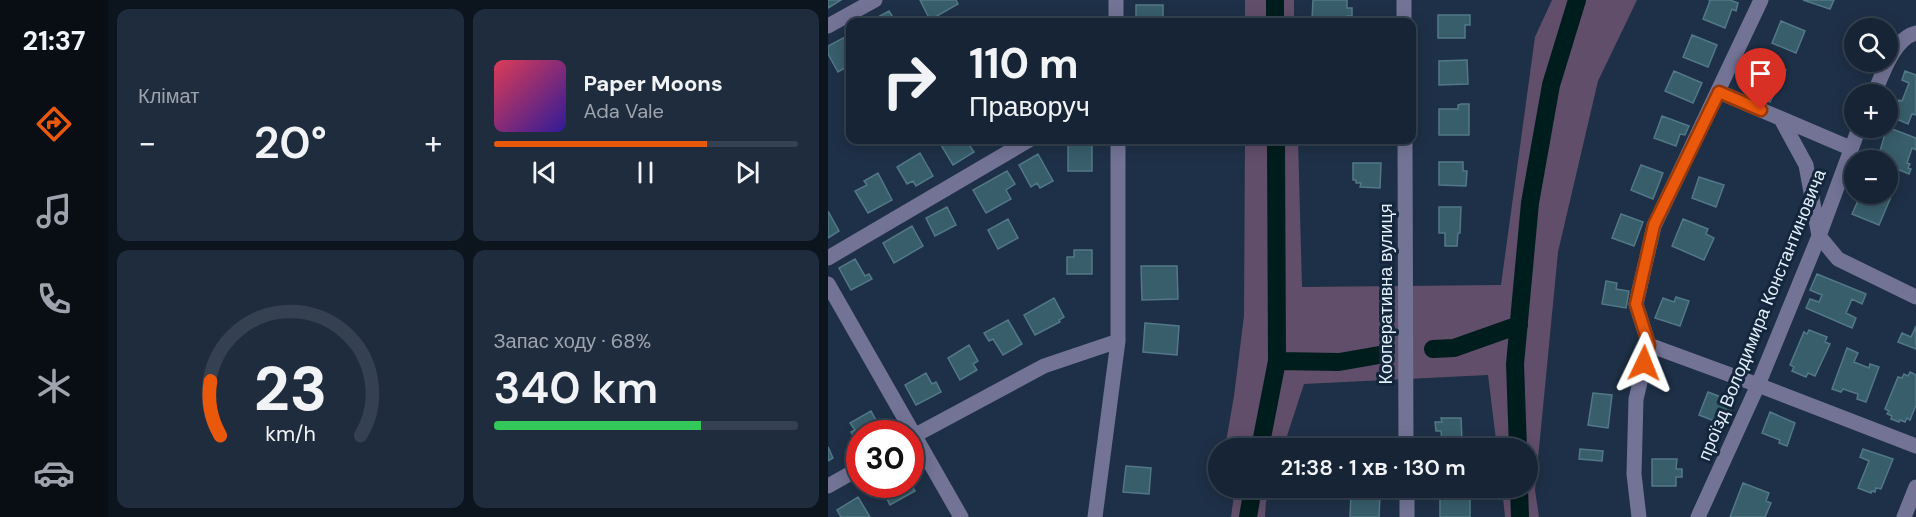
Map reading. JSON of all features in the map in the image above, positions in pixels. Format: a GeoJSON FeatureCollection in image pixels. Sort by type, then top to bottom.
{"type":"FeatureCollection","features":[{"type":"Feature","properties":{"kind":"street"},"geometry":{"type":"LineString","coordinates":[[828,26],[875,0]]}},
{"type":"Feature","properties":{"kind":"street"},"geometry":{"type":"LineString","coordinates":[[1116,0],[1116,18]]}},
{"type":"Feature","properties":{"kind":"street"},"geometry":{"type":"LineString","coordinates":[[1404,0],[1404,18]]}},
{"type":"Feature","properties":{"kind":"street"},"geometry":{"type":"LineString","coordinates":[[1639,517],[1634,474],[1636,399],[1649,345],[1636,304],[1654,225],[1761,0]]}},
{"type":"Feature","properties":{"kind":"street"},"geometry":{"type":"LineString","coordinates":[[1878,84],[1891,56],[1908,35],[1916,33]]}},
{"type":"Feature","properties":{"kind":"street"},"geometry":{"type":"LineString","coordinates":[[1719,92],[1850,148]]}},
{"type":"Feature","properties":{"kind":"street"},"geometry":{"type":"LineString","coordinates":[[1781,119],[1806,165],[1819,236],[1838,259],[1916,297]]}},
{"type":"Feature","properties":{"kind":"street","name":"проїзд Володимира Константиновича"},"geometry":{"type":"LineString","coordinates":[[1698,517],[1758,385],[1819,236],[1854,138]]}},
{"type":"Feature","properties":{"kind":"street"},"geometry":{"type":"LineString","coordinates":[[828,258],[1022,144]]}},
{"type":"Feature","properties":{"kind":"street"},"geometry":{"type":"LineString","coordinates":[[1095,517],[1118,340],[1118,144]]}},
{"type":"Feature","properties":{"kind":"street","name":"Кооперативна вулиця"},"geometry":{"type":"LineString","coordinates":[[1405,144],[1406,438]]}},
{"type":"Feature","properties":{"kind":"street"},"geometry":{"type":"LineString","coordinates":[[828,284],[904,420]]}},
{"type":"Feature","properties":{"kind":"street"},"geometry":{"type":"LineString","coordinates":[[924,431],[1044,366],[1118,340]]}},
{"type":"Feature","properties":{"kind":"street"},"geometry":{"type":"LineString","coordinates":[[1649,345],[1916,446]]}},
{"type":"Feature","properties":{"kind":"street"},"geometry":{"type":"LineString","coordinates":[[924,455],[961,517]]}},
{"type":"Feature","properties":{"kind":"street"},"geometry":{"type":"LineString","coordinates":[[828,486],[846,476]]}},
{"type":"Feature","properties":{"kind":"street"},"geometry":{"type":"LineString","coordinates":[[1904,517],[1916,487]]}},
{"type":"Feature","properties":{"kind":"street"},"geometry":{"type":"LineString","coordinates":[[1407,498],[1407,517]]}},
{"type":"Feature","properties":{"kind":"shaded area"},"geometry":{"type":"Polygon","coordinates":[[[1245,0],[1294,0],[1294,18],[1245,18],[1245,0]]]}},
{"type":"Feature","properties":{"kind":"shaded area"},"geometry":{"type":"Polygon","coordinates":[[[1552,0],[1637,0],[1598,81],[1558,252],[1538,459],[1538,438],[1496,438],[1488,375],[1304,384],[1286,438],[1227,438],[1244,316],[1245,144],[1298,144],[1302,287],[1501,285],[1535,37],[1552,0]]]}},
{"type":"Feature","properties":{"kind":"shaded area"},"geometry":{"type":"Polygon","coordinates":[[[1234,498],[1267,498],[1265,517],[1231,517],[1234,498]]]}},
{"type":"Feature","properties":{"kind":"shaded area"},"geometry":{"type":"Polygon","coordinates":[[[1503,498],[1536,498],[1539,517],[1505,517],[1503,498]]]}},
{"type":"Feature","properties":{"kind":"building"},"geometry":{"type":"Polygon","coordinates":[[[828,0],[841,0],[828,8],[828,0]]]}},
{"type":"Feature","properties":{"kind":"building"},"geometry":{"type":"Polygon","coordinates":[[[920,0],[956,0],[958,4],[934,18],[929,18],[920,0]]]}},
{"type":"Feature","properties":{"kind":"building"},"geometry":{"type":"Polygon","coordinates":[[[1313,0],[1347,0],[1347,8],[1352,8],[1352,16],[1347,16],[1347,18],[1312,18],[1313,0]]]}},
{"type":"Feature","properties":{"kind":"building"},"geometry":{"type":"Polygon","coordinates":[[[1709,0],[1730,0],[1738,3],[1736,11],[1732,9],[1725,28],[1703,19],[1709,0]]]}},
{"type":"Feature","properties":{"kind":"building"},"geometry":{"type":"Polygon","coordinates":[[[1803,0],[1834,0],[1830,9],[1803,0]]]}},
{"type":"Feature","properties":{"kind":"building"},"geometry":{"type":"Polygon","coordinates":[[[1136,5],[1163,5],[1163,18],[1136,18],[1136,5]]]}},
{"type":"Feature","properties":{"kind":"building"},"geometry":{"type":"Polygon","coordinates":[[[889,11],[893,18],[876,18],[889,11]]]}},
{"type":"Feature","properties":{"kind":"building"},"geometry":{"type":"Polygon","coordinates":[[[1438,15],[1470,15],[1470,25],[1465,25],[1465,38],[1438,38],[1438,15]]]}},
{"type":"Feature","properties":{"kind":"building"},"geometry":{"type":"Polygon","coordinates":[[[1781,21],[1805,31],[1796,53],[1772,43],[1781,21]]]}},
{"type":"Feature","properties":{"kind":"building"},"geometry":{"type":"Polygon","coordinates":[[[1692,35],[1717,45],[1708,67],[1683,57],[1692,35]]]}},
{"type":"Feature","properties":{"kind":"building"},"geometry":{"type":"Polygon","coordinates":[[[846,37],[846,67],[838,72],[828,54],[828,46],[846,37]]]}},
{"type":"Feature","properties":{"kind":"building"},"geometry":{"type":"Polygon","coordinates":[[[1762,59],[1786,70],[1770,102],[1746,91],[1762,59]]]}},
{"type":"Feature","properties":{"kind":"building"},"geometry":{"type":"Polygon","coordinates":[[[1467,60],[1468,84],[1439,85],[1439,61],[1467,60]]]}},
{"type":"Feature","properties":{"kind":"building"},"geometry":{"type":"Polygon","coordinates":[[[1674,71],[1702,83],[1693,103],[1665,91],[1674,71]]]}},
{"type":"Feature","properties":{"kind":"building"},"geometry":{"type":"Polygon","coordinates":[[[1905,71],[1916,75],[1916,115],[1912,114],[1908,124],[1898,120],[1898,102],[1899,100],[1902,101],[1909,83],[1902,80],[1905,71]]]}},
{"type":"Feature","properties":{"kind":"building"},"geometry":{"type":"Polygon","coordinates":[[[1469,104],[1469,135],[1439,135],[1439,109],[1458,109],[1458,105],[1469,104]]]}},
{"type":"Feature","properties":{"kind":"building"},"geometry":{"type":"Polygon","coordinates":[[[1662,116],[1689,126],[1685,135],[1680,134],[1676,146],[1654,138],[1662,116]]]}},
{"type":"Feature","properties":{"kind":"building"},"geometry":{"type":"Polygon","coordinates":[[[1898,131],[1916,138],[1916,150],[1912,148],[1907,163],[1910,164],[1908,168],[1911,169],[1909,174],[1898,170],[1898,150],[1880,150],[1884,138],[1898,138],[1898,131]]]}},
{"type":"Feature","properties":{"kind":"building"},"geometry":{"type":"Polygon","coordinates":[[[940,144],[969,144],[974,152],[953,165],[940,144]]]}},
{"type":"Feature","properties":{"kind":"building"},"geometry":{"type":"Polygon","coordinates":[[[1068,144],[1092,144],[1092,171],[1068,171],[1068,144]]]}},
{"type":"Feature","properties":{"kind":"building"},"geometry":{"type":"Polygon","coordinates":[[[920,153],[933,176],[916,186],[913,181],[907,184],[897,167],[920,153]]]}},
{"type":"Feature","properties":{"kind":"building"},"geometry":{"type":"Polygon","coordinates":[[[1038,154],[1053,181],[1040,188],[1037,183],[1031,187],[1019,165],[1038,154]]]}},
{"type":"Feature","properties":{"kind":"building"},"geometry":{"type":"Polygon","coordinates":[[[1439,162],[1463,162],[1463,171],[1467,171],[1466,186],[1439,185],[1439,162]]]}},
{"type":"Feature","properties":{"kind":"building"},"geometry":{"type":"Polygon","coordinates":[[[1353,163],[1381,163],[1380,188],[1360,187],[1361,183],[1353,180],[1353,163]]]}},
{"type":"Feature","properties":{"kind":"building"},"geometry":{"type":"Polygon","coordinates":[[[1641,165],[1663,173],[1653,199],[1631,190],[1641,165]]]}},
{"type":"Feature","properties":{"kind":"building"},"geometry":{"type":"Polygon","coordinates":[[[1007,171],[1015,184],[1006,190],[1011,199],[986,213],[973,190],[1007,171]]]}},
{"type":"Feature","properties":{"kind":"building"},"geometry":{"type":"Polygon","coordinates":[[[878,173],[892,200],[868,213],[855,191],[867,185],[864,181],[878,173]]]}},
{"type":"Feature","properties":{"kind":"building"},"geometry":{"type":"Polygon","coordinates":[[[1699,177],[1724,185],[1716,207],[1692,198],[1699,177]]]}},
{"type":"Feature","properties":{"kind":"building"},"geometry":{"type":"Polygon","coordinates":[[[1856,204],[1888,204],[1879,225],[1852,214],[1856,204]]]}},
{"type":"Feature","properties":{"kind":"building"},"geometry":{"type":"Polygon","coordinates":[[[947,207],[956,225],[935,236],[926,218],[947,207]]]}},
{"type":"Feature","properties":{"kind":"building"},"geometry":{"type":"Polygon","coordinates":[[[1439,207],[1461,207],[1457,246],[1445,246],[1445,233],[1439,233],[1439,207]]]}},
{"type":"Feature","properties":{"kind":"building"},"geometry":{"type":"Polygon","coordinates":[[[828,211],[839,231],[828,238],[828,211]]]}},
{"type":"Feature","properties":{"kind":"building"},"geometry":{"type":"Polygon","coordinates":[[[1621,214],[1643,222],[1634,246],[1612,238],[1621,214]]]}},
{"type":"Feature","properties":{"kind":"building"},"geometry":{"type":"Polygon","coordinates":[[[1008,219],[1018,238],[998,249],[988,230],[1008,219]]]}},
{"type":"Feature","properties":{"kind":"building"},"geometry":{"type":"Polygon","coordinates":[[[1683,219],[1708,229],[1706,234],[1714,238],[1704,260],[1672,246],[1683,219]]]}},
{"type":"Feature","properties":{"kind":"building"},"geometry":{"type":"Polygon","coordinates":[[[912,226],[923,246],[894,263],[883,243],[912,226]]]}},
{"type":"Feature","properties":{"kind":"building"},"geometry":{"type":"Polygon","coordinates":[[[1074,250],[1092,250],[1092,274],[1067,274],[1067,257],[1074,257],[1074,250]]]}},
{"type":"Feature","properties":{"kind":"building"},"geometry":{"type":"Polygon","coordinates":[[[855,259],[865,276],[869,274],[872,279],[851,290],[839,268],[855,259]]]}},
{"type":"Feature","properties":{"kind":"building"},"geometry":{"type":"Polygon","coordinates":[[[1141,266],[1177,266],[1178,299],[1142,300],[1141,266]]]}},
{"type":"Feature","properties":{"kind":"building"},"geometry":{"type":"Polygon","coordinates":[[[1817,274],[1866,294],[1862,304],[1852,299],[1846,313],[1856,318],[1852,328],[1806,308],[1810,299],[1819,302],[1822,295],[1810,290],[1817,274]]]}},
{"type":"Feature","properties":{"kind":"building"},"geometry":{"type":"Polygon","coordinates":[[[1606,281],[1617,283],[1616,289],[1629,291],[1626,308],[1602,304],[1606,281]]]}},
{"type":"Feature","properties":{"kind":"building"},"geometry":{"type":"Polygon","coordinates":[[[1676,297],[1689,301],[1680,326],[1655,318],[1663,298],[1674,302],[1676,297]]]}},
{"type":"Feature","properties":{"kind":"building"},"geometry":{"type":"Polygon","coordinates":[[[1054,298],[1064,317],[1059,320],[1060,322],[1035,335],[1024,315],[1054,298]]]}},
{"type":"Feature","properties":{"kind":"building"},"geometry":{"type":"Polygon","coordinates":[[[1008,320],[1022,344],[1003,355],[993,339],[989,341],[984,333],[1008,320]]]}},
{"type":"Feature","properties":{"kind":"building"},"geometry":{"type":"Polygon","coordinates":[[[1145,323],[1179,326],[1177,355],[1143,352],[1145,323]]]}},
{"type":"Feature","properties":{"kind":"building"},"geometry":{"type":"Polygon","coordinates":[[[1916,326],[1916,349],[1898,342],[1902,333],[1911,337],[1916,326]]]}},
{"type":"Feature","properties":{"kind":"building"},"geometry":{"type":"Polygon","coordinates":[[[1809,330],[1827,337],[1825,342],[1830,344],[1815,376],[1808,373],[1806,377],[1792,371],[1794,367],[1790,365],[1804,332],[1807,334],[1809,330]]]}},
{"type":"Feature","properties":{"kind":"building"},"geometry":{"type":"Polygon","coordinates":[[[969,345],[978,361],[973,364],[977,370],[960,380],[948,358],[969,345]]]}},
{"type":"Feature","properties":{"kind":"building"},"geometry":{"type":"Polygon","coordinates":[[[1847,348],[1858,353],[1854,362],[1869,368],[1870,364],[1879,367],[1866,402],[1857,399],[1858,394],[1843,389],[1841,392],[1832,389],[1847,348]]]}},
{"type":"Feature","properties":{"kind":"building"},"geometry":{"type":"Polygon","coordinates":[[[1910,372],[1916,375],[1916,405],[1910,420],[1907,418],[1905,422],[1900,420],[1899,422],[1891,419],[1892,416],[1887,414],[1889,411],[1885,409],[1898,377],[1902,378],[1904,374],[1908,376],[1910,372]]]}},
{"type":"Feature","properties":{"kind":"building"},"geometry":{"type":"Polygon","coordinates":[[[926,373],[932,384],[936,382],[941,392],[916,405],[905,385],[926,373]]]}},
{"type":"Feature","properties":{"kind":"building"},"geometry":{"type":"Polygon","coordinates":[[[1708,392],[1734,402],[1725,425],[1699,415],[1708,392]]]}},
{"type":"Feature","properties":{"kind":"building"},"geometry":{"type":"Polygon","coordinates":[[[1593,393],[1612,395],[1608,428],[1588,425],[1593,393]]]}},
{"type":"Feature","properties":{"kind":"building"},"geometry":{"type":"Polygon","coordinates":[[[871,411],[876,420],[855,420],[871,411]]]}},
{"type":"Feature","properties":{"kind":"building"},"geometry":{"type":"Polygon","coordinates":[[[1770,412],[1795,423],[1787,446],[1779,443],[1780,440],[1762,433],[1770,412]]]}},
{"type":"Feature","properties":{"kind":"building"},"geometry":{"type":"Polygon","coordinates":[[[1441,418],[1461,418],[1462,438],[1442,438],[1441,431],[1436,431],[1435,422],[1442,422],[1441,418]]]}},
{"type":"Feature","properties":{"kind":"building"},"geometry":{"type":"Polygon","coordinates":[[[828,447],[833,458],[828,461],[828,447]]]}},
{"type":"Feature","properties":{"kind":"building"},"geometry":{"type":"Polygon","coordinates":[[[1580,449],[1603,451],[1602,461],[1579,459],[1580,449]]]}},
{"type":"Feature","properties":{"kind":"building"},"geometry":{"type":"Polygon","coordinates":[[[1863,449],[1893,459],[1881,489],[1876,488],[1875,492],[1871,493],[1858,488],[1869,461],[1860,457],[1863,449]]]}},
{"type":"Feature","properties":{"kind":"building"},"geometry":{"type":"Polygon","coordinates":[[[1652,459],[1677,459],[1676,469],[1682,469],[1682,477],[1676,477],[1676,486],[1652,486],[1652,459]]]}},
{"type":"Feature","properties":{"kind":"building"},"geometry":{"type":"Polygon","coordinates":[[[1126,466],[1151,468],[1149,494],[1123,492],[1126,466]]]}},
{"type":"Feature","properties":{"kind":"building"},"geometry":{"type":"Polygon","coordinates":[[[1743,483],[1769,493],[1766,501],[1771,503],[1765,517],[1730,517],[1743,483]]]}},
{"type":"Feature","properties":{"kind":"building"},"geometry":{"type":"Polygon","coordinates":[[[859,498],[870,517],[841,517],[837,510],[859,498]]]}},
{"type":"Feature","properties":{"kind":"building"},"geometry":{"type":"Polygon","coordinates":[[[886,498],[902,498],[890,505],[886,498]]]}},
{"type":"Feature","properties":{"kind":"building"},"geometry":{"type":"Polygon","coordinates":[[[1351,498],[1380,498],[1379,517],[1350,517],[1351,498]]]}},
{"type":"Feature","properties":{"kind":"building"},"geometry":{"type":"Polygon","coordinates":[[[1470,498],[1470,517],[1440,517],[1440,499],[1470,498]]]}},
{"type":"Feature","properties":{"kind":"waterway"},"geometry":{"type":"LineString","coordinates":[[1275,0],[1275,18]]}},
{"type":"Feature","properties":{"kind":"waterway"},"geometry":{"type":"LineString","coordinates":[[1518,438],[1515,364],[1530,203],[1551,85],[1577,0]]}},
{"type":"Feature","properties":{"kind":"waterway"},"geometry":{"type":"LineString","coordinates":[[1262,438],[1277,361],[1276,144]]}},
{"type":"Feature","properties":{"kind":"waterway"},"geometry":{"type":"LineString","coordinates":[[1433,349],[1454,348],[1519,325]]}},
{"type":"Feature","properties":{"kind":"waterway"},"geometry":{"type":"LineString","coordinates":[[1277,361],[1339,362],[1385,354]]}},
{"type":"Feature","properties":{"kind":"waterway"},"geometry":{"type":"LineString","coordinates":[[1248,517],[1251,498]]}},
{"type":"Feature","properties":{"kind":"waterway"},"geometry":{"type":"LineString","coordinates":[[1519,498],[1520,517]]}},
{"type":"Feature","properties":{"kind":"route"},"geometry":{"type":"LineString","coordinates":[[1644,363],[1649,345],[1636,304],[1654,225],[1719,92],[1761,110]]}}]}
